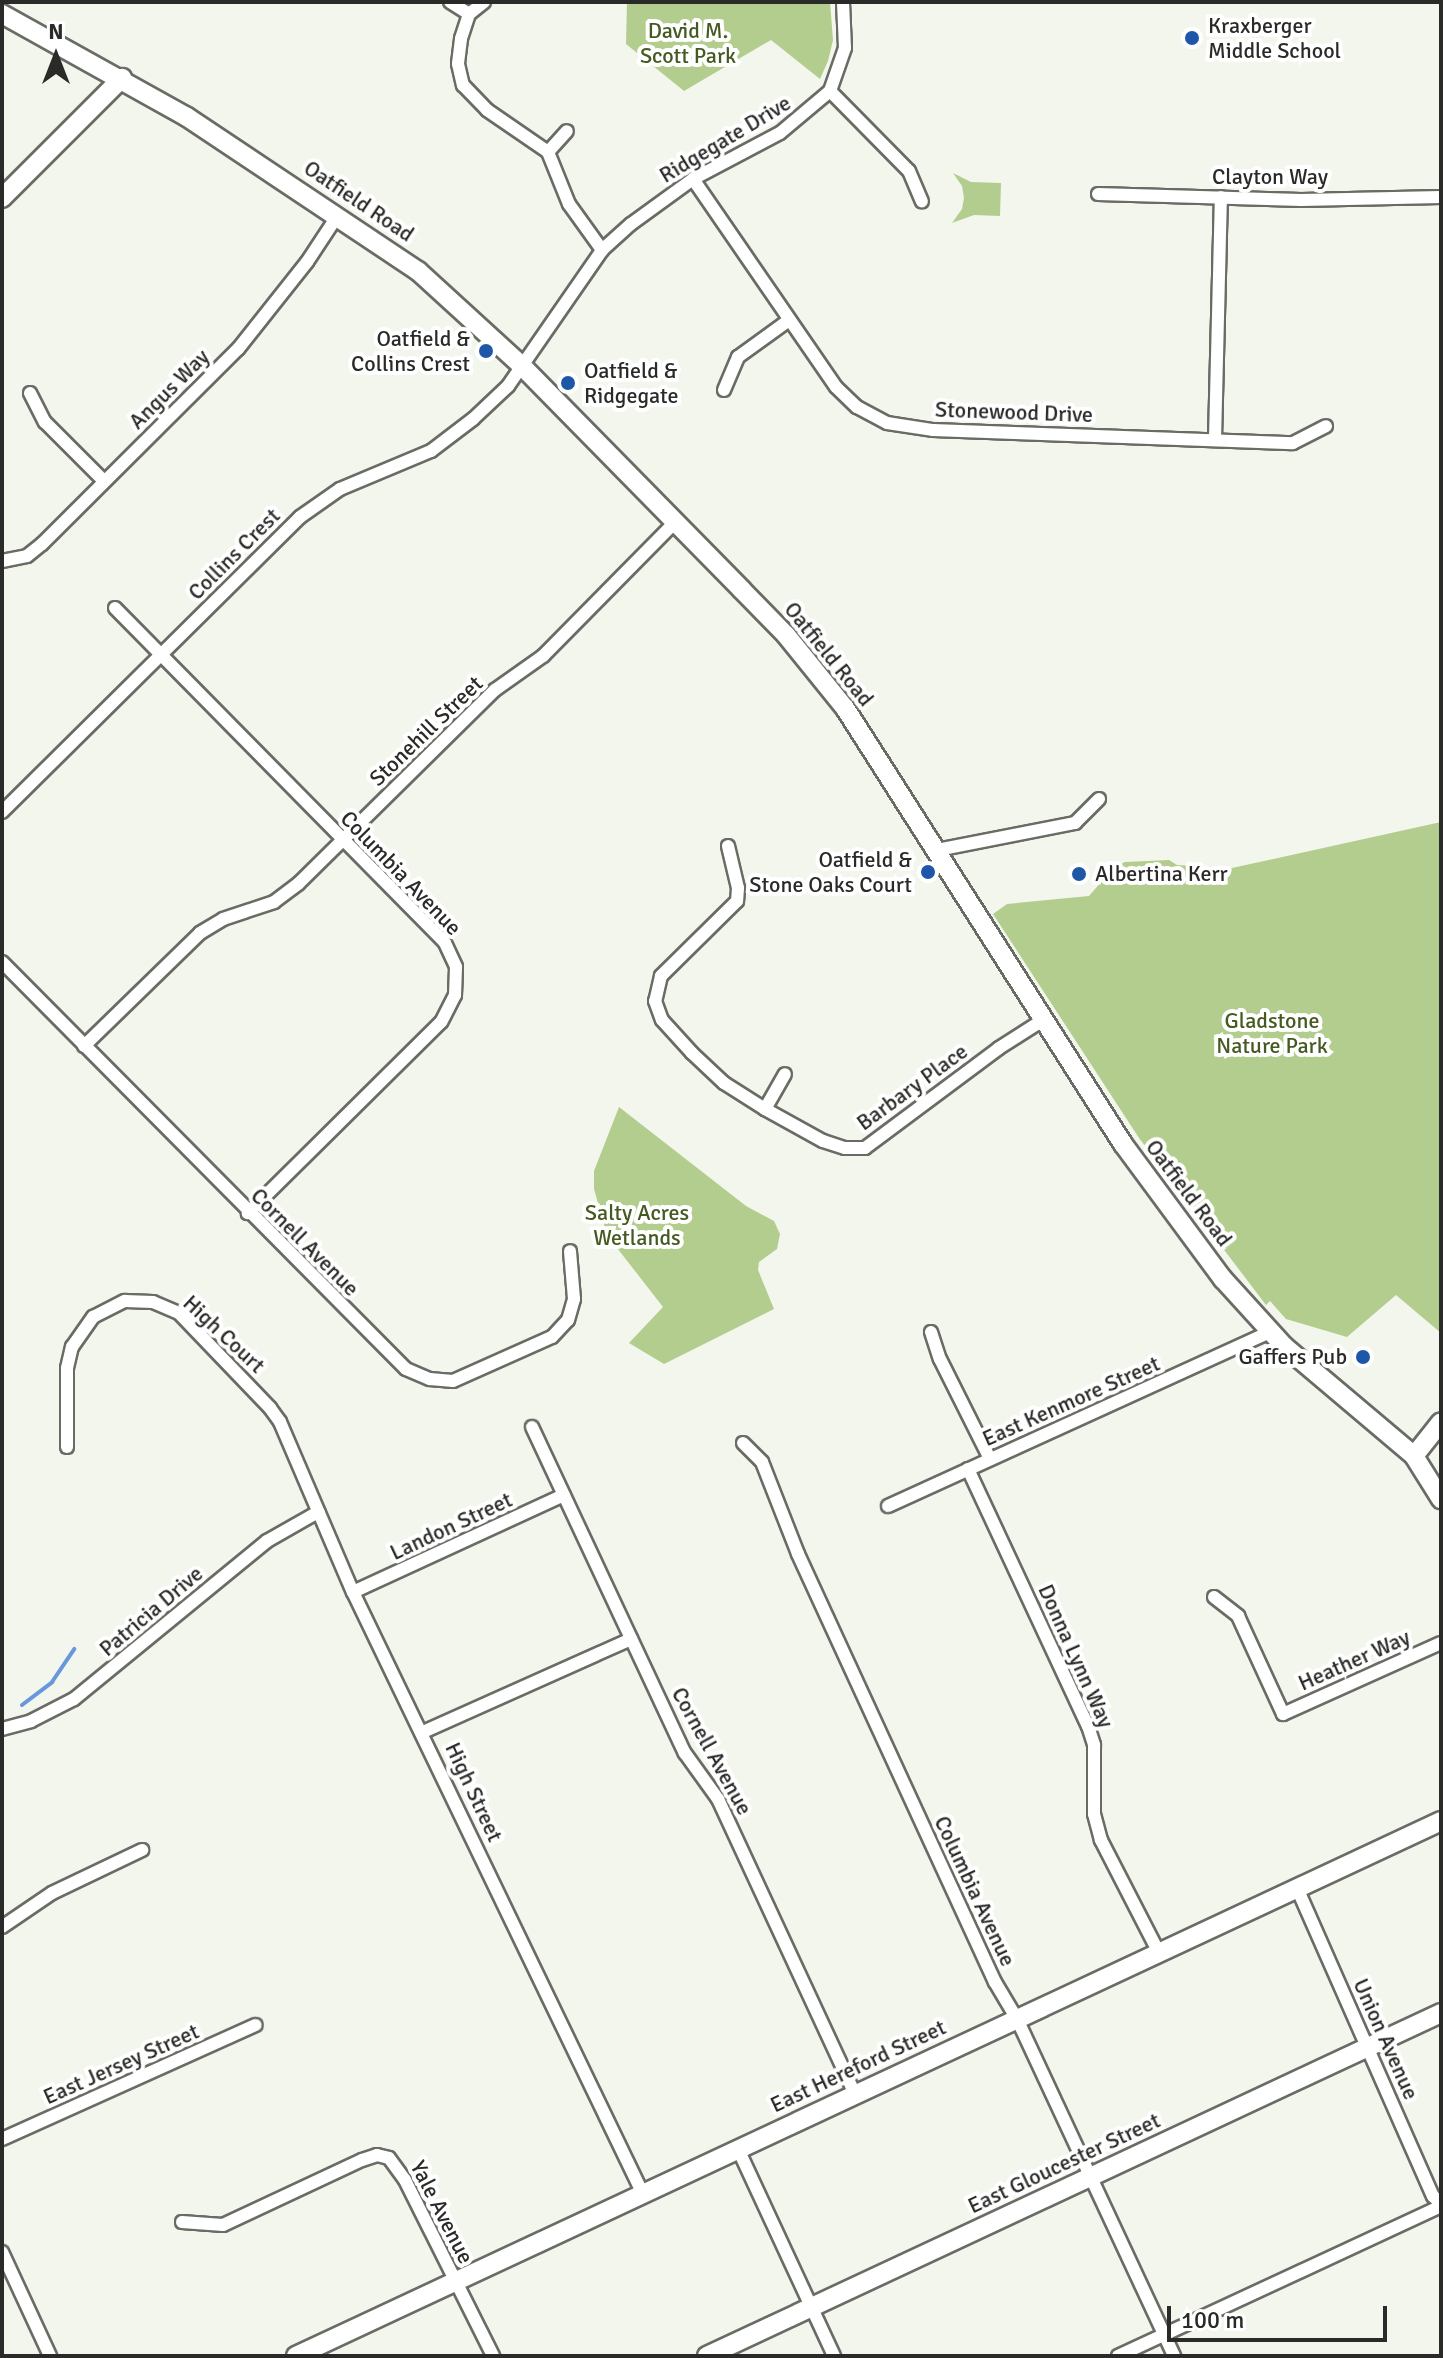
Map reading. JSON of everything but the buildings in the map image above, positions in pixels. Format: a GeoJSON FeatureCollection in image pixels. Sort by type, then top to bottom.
{"type":"FeatureCollection","features":[{"type":"Feature","properties":{"kind":"street"},"geometry":{"type":"LineString","coordinates":[[450,2],[469,14]]}},
{"type":"Feature","properties":{"kind":"street"},"geometry":{"type":"LineString","coordinates":[[484,2],[469,14],[458,64],[463,85],[487,110],[548,152],[569,204],[602,250]]}},
{"type":"Feature","properties":{"kind":"street"},"geometry":{"type":"LineString","coordinates":[[843,2],[845,48],[830,91],[909,171],[922,201]]}},
{"type":"Feature","properties":{"kind":"street","name":"Oatfield Road"},"geometry":{"type":"LineString","coordinates":[[2,14],[122,78],[338,215],[446,294],[676,521],[786,635],[830,688],[937,850],[1123,1144],[1223,1279],[1269,1332],[1414,1456],[1441,1499]]}},
{"type":"Feature","properties":{"kind":"street"},"geometry":{"type":"LineString","coordinates":[[2,198],[122,78]]}},
{"type":"Feature","properties":{"kind":"street","name":"Ridgegate Drive"},"geometry":{"type":"LineString","coordinates":[[522,366],[602,250],[631,224],[693,179],[780,133],[830,91]]}},
{"type":"Feature","properties":{"kind":"street"},"geometry":{"type":"LineString","coordinates":[[548,152],[567,131]]}},
{"type":"Feature","properties":{"kind":"street","name":"Stonewood Drive"},"geometry":{"type":"LineString","coordinates":[[693,179],[788,321],[844,396],[887,423],[921,429],[1293,443],[1326,426]]}},
{"type":"Feature","properties":{"kind":"street","name":"Clayton Way"},"geometry":{"type":"LineString","coordinates":[[1098,194],[1441,197]]}},
{"type":"Feature","properties":{"kind":"street"},"geometry":{"type":"LineString","coordinates":[[1215,439],[1221,197]]}},
{"type":"Feature","properties":{"kind":"street","name":"Angus Way"},"geometry":{"type":"LineString","coordinates":[[2,561],[27,556],[42,544],[238,349],[307,262],[338,215]]}},
{"type":"Feature","properties":{"kind":"street"},"geometry":{"type":"LineString","coordinates":[[724,390],[738,357],[788,321]]}},
{"type":"Feature","properties":{"kind":"street","name":"Collins Crest"},"geometry":{"type":"LineString","coordinates":[[2,812],[300,517],[340,489],[408,463],[454,436],[508,386],[522,366]]}},
{"type":"Feature","properties":{"kind":"street"},"geometry":{"type":"LineString","coordinates":[[30,393],[45,422],[104,481]]}},
{"type":"Feature","properties":{"kind":"street","name":"Stonehill Street"},"geometry":{"type":"LineString","coordinates":[[84,1046],[200,933],[223,919],[257,909],[285,895],[495,690],[543,656],[676,521]]}},
{"type":"Feature","properties":{"kind":"street","name":"Columbia Avenue"},"geometry":{"type":"LineString","coordinates":[[115,608],[445,943],[456,967],[455,995],[441,1022],[248,1213]]}},
{"type":"Feature","properties":{"kind":"street"},"geometry":{"type":"LineString","coordinates":[[937,850],[1075,823],[1099,799]]}},
{"type":"Feature","properties":{"kind":"street","name":"Barbary Place"},"geometry":{"type":"LineString","coordinates":[[728,846],[738,888],[737,901],[661,976],[655,1001],[662,1020],[692,1053],[724,1083],[765,1109],[823,1141],[845,1148],[865,1148],[999,1048],[1043,1020]]}},
{"type":"Feature","properties":{"kind":"street","name":"Cornell Avenue"},"geometry":{"type":"LineString","coordinates":[[2,962],[406,1369],[430,1379],[453,1381],[552,1337],[568,1320],[574,1299],[570,1251]]}},
{"type":"Feature","properties":{"kind":"street"},"geometry":{"type":"LineString","coordinates":[[765,1109],[785,1074]]}},
{"type":"Feature","properties":{"kind":"street","name":"High Court"},"geometry":{"type":"LineString","coordinates":[[67,1447],[67,1368],[72,1347],[93,1317],[125,1301],[153,1302],[179,1313],[270,1408]]}},
{"type":"Feature","properties":{"kind":"street"},"geometry":{"type":"LineString","coordinates":[[931,1332],[940,1359],[990,1459]]}},
{"type":"Feature","properties":{"kind":"street","name":"East Kenmore Street"},"geometry":{"type":"LineString","coordinates":[[888,1506],[1269,1332]]}},
{"type":"Feature","properties":{"kind":"street","name":"High Street"},"geometry":{"type":"LineString","coordinates":[[270,1408],[280,1422],[353,1592],[643,2194]]}},
{"type":"Feature","properties":{"kind":"street"},"geometry":{"type":"LineString","coordinates":[[1414,1456],[1441,1422]]}},
{"type":"Feature","properties":{"kind":"street","name":"Cornell Avenue"},"geometry":{"type":"LineString","coordinates":[[532,1427],[685,1753],[718,1799],[855,2094]]}},
{"type":"Feature","properties":{"kind":"street","name":"Columbia Avenue"},"geometry":{"type":"LineString","coordinates":[[743,1443],[762,1462],[798,1554],[995,1982],[1017,2019],[1174,2356]]}},
{"type":"Feature","properties":{"kind":"street","name":"Donna Lynn Way"},"geometry":{"type":"LineString","coordinates":[[968,1469],[1088,1726],[1094,1745],[1094,1814],[1101,1840],[1159,1953]]}},
{"type":"Feature","properties":{"kind":"street","name":"Landon Street"},"geometry":{"type":"LineString","coordinates":[[353,1592],[564,1495]]}},
{"type":"Feature","properties":{"kind":"street","name":"Patricia Drive"},"geometry":{"type":"LineString","coordinates":[[2,1729],[31,1721],[74,1699],[267,1541],[318,1512]]}},
{"type":"Feature","properties":{"kind":"street","name":"Heather Way"},"geometry":{"type":"LineString","coordinates":[[1214,1597],[1238,1616],[1283,1714],[1441,1643]]}},
{"type":"Feature","properties":{"kind":"street"},"geometry":{"type":"LineString","coordinates":[[423,1732],[631,1639]]}},
{"type":"Feature","properties":{"kind":"street","name":"East Hereford Street"},"geometry":{"type":"LineString","coordinates":[[296,2356],[1441,1821]]}},
{"type":"Feature","properties":{"kind":"street"},"geometry":{"type":"LineString","coordinates":[[2,1927],[52,1893],[142,1850]]}},
{"type":"Feature","properties":{"kind":"street","name":"Union Avenue"},"geometry":{"type":"LineString","coordinates":[[1297,1888],[1433,2196],[1441,2205]]}},
{"type":"Feature","properties":{"kind":"street","name":"East Gloucester Street"},"geometry":{"type":"LineString","coordinates":[[707,2356],[1441,2013]]}},
{"type":"Feature","properties":{"kind":"street","name":"East Jersey Street"},"geometry":{"type":"LineString","coordinates":[[2,2139],[256,2025]]}},
{"type":"Feature","properties":{"kind":"street"},"geometry":{"type":"LineString","coordinates":[[738,2149],[834,2356]]}},
{"type":"Feature","properties":{"kind":"street","name":"Yale Avenue"},"geometry":{"type":"LineString","coordinates":[[182,2222],[223,2225],[377,2155],[389,2158],[396,2165],[493,2356]]}},
{"type":"Feature","properties":{"kind":"street"},"geometry":{"type":"LineString","coordinates":[[1118,2356],[1441,2205]]}},
{"type":"Feature","properties":{"kind":"street"},"geometry":{"type":"LineString","coordinates":[[2,2252],[50,2356]]}},
{"type":"Feature","properties":{"kind":"green space","name":"David M. Scott Park"},"geometry":{"type":"Polygon","coordinates":[[[627,2],[830,2],[833,40],[828,61],[820,79],[771,40],[684,91],[626,44],[627,2]]]}},
{"type":"Feature","properties":{"kind":"green space"},"geometry":{"type":"Polygon","coordinates":[[[953,173],[971,182],[1001,183],[1000,216],[974,215],[952,223],[962,209],[964,198],[962,186],[953,173]]]}},
{"type":"Feature","properties":{"kind":"green space","name":"Gladstone Nature Park"},"geometry":{"type":"Polygon","coordinates":[[[1441,822],[1441,1333],[1396,1295],[1347,1337],[1286,1319],[1270,1301],[1266,1305],[1139,1138],[993,914],[1007,904],[1089,896],[1114,867],[1125,862],[1169,860],[1177,865],[1232,868],[1441,822]]]}},
{"type":"Feature","properties":{"kind":"green space","name":"Salty Acres Wetlands"},"geometry":{"type":"Polygon","coordinates":[[[619,1107],[746,1206],[774,1221],[780,1234],[777,1249],[759,1262],[758,1270],[774,1309],[664,1364],[629,1343],[663,1307],[614,1244],[604,1247],[601,1238],[607,1235],[594,1189],[594,1171],[619,1107]]]}},
{"type":"Feature","properties":{"kind":"waterway"},"geometry":{"type":"LineString","coordinates":[[22,1705],[52,1682],[74,1649]]}},
{"type":"Feature","properties":{"kind":"place","name":"Kraxberger Middle School"},"geometry":{"type":"Point","coordinates":[1192,38]}},
{"type":"Feature","properties":{"kind":"place","name":"Oatfield & Collins Crest"},"geometry":{"type":"Point","coordinates":[486,351]}},
{"type":"Feature","properties":{"kind":"place","name":"Oatfield & Ridgegate"},"geometry":{"type":"Point","coordinates":[568,383]}},
{"type":"Feature","properties":{"kind":"place","name":"Oatfield & Stone Oaks Court"},"geometry":{"type":"Point","coordinates":[928,872]}},
{"type":"Feature","properties":{"kind":"place","name":"Albertina Kerr"},"geometry":{"type":"Point","coordinates":[1079,874]}},
{"type":"Feature","properties":{"kind":"place","name":"Gaffers Pub"},"geometry":{"type":"Point","coordinates":[1363,1357]}}]}
